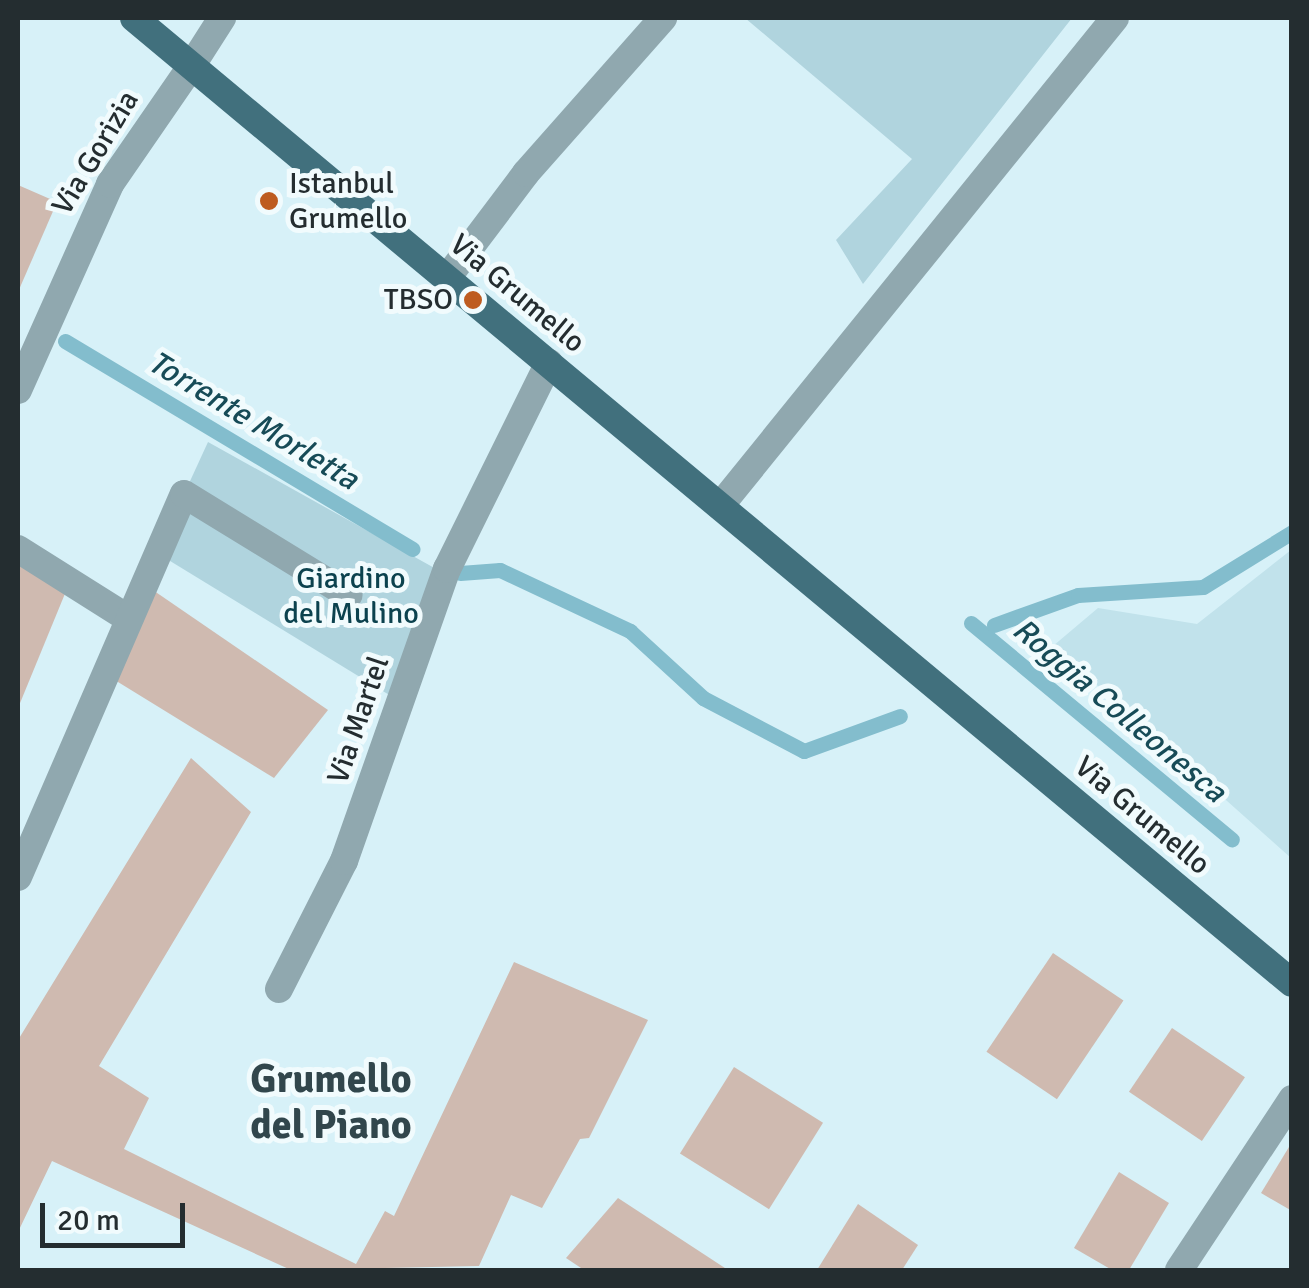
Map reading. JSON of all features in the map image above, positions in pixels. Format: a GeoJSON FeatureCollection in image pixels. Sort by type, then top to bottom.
{"type":"FeatureCollection","features":[{"type":"Feature","properties":{"kind":"main road","name":"Via Grumello"},"geometry":{"type":"LineString","coordinates":[[134,18],[1292,983]]}},
{"type":"Feature","properties":{"kind":"street","name":"Via Gorizia"},"geometry":{"type":"LineString","coordinates":[[18,390],[110,184],[222,18]]}},
{"type":"Feature","properties":{"kind":"street"},"geometry":{"type":"LineString","coordinates":[[447,278],[526,173],[662,18]]}},
{"type":"Feature","properties":{"kind":"street"},"geometry":{"type":"LineString","coordinates":[[720,506],[1115,18]]}},
{"type":"Feature","properties":{"kind":"street","name":"Via Martel"},"geometry":{"type":"LineString","coordinates":[[279,989],[344,861],[447,568],[549,364]]}},
{"type":"Feature","properties":{"kind":"street"},"geometry":{"type":"LineString","coordinates":[[18,877],[184,494],[349,594]]}},
{"type":"Feature","properties":{"kind":"street"},"geometry":{"type":"LineString","coordinates":[[18,549],[129,619]]}},
{"type":"Feature","properties":{"kind":"street"},"geometry":{"type":"LineString","coordinates":[[1179,1270],[1292,1100]]}},
{"type":"Feature","properties":{"kind":"shaded area"},"geometry":{"type":"Polygon","coordinates":[[[1291,550],[1291,858],[1053,646],[1098,608],[1197,624],[1291,550]]]}},
{"type":"Feature","properties":{"kind":"green space"},"geometry":{"type":"Polygon","coordinates":[[[745,18],[1072,18],[863,284],[836,240],[912,159],[745,18]]]}},
{"type":"Feature","properties":{"kind":"green space","name":"Giardino del Mulino"},"geometry":{"type":"Polygon","coordinates":[[[208,442],[438,570],[391,696],[157,553],[208,442]]]}},
{"type":"Feature","properties":{"kind":"building"},"geometry":{"type":"Polygon","coordinates":[[[18,185],[57,202],[18,292],[18,185]]]}},
{"type":"Feature","properties":{"kind":"building"},"geometry":{"type":"Polygon","coordinates":[[[18,551],[71,579],[18,708],[18,551]]]}},
{"type":"Feature","properties":{"kind":"building"},"geometry":{"type":"Polygon","coordinates":[[[144,584],[328,710],[274,778],[105,674],[144,584]]]}},
{"type":"Feature","properties":{"kind":"building"},"geometry":{"type":"Polygon","coordinates":[[[191,758],[251,812],[99,1066],[149,1098],[124,1149],[356,1264],[385,1211],[394,1216],[514,962],[648,1020],[589,1138],[580,1139],[542,1208],[511,1195],[479,1266],[291,1270],[52,1161],[18,1232],[18,1040],[191,758]]]}},
{"type":"Feature","properties":{"kind":"building"},"geometry":{"type":"Polygon","coordinates":[[[1053,953],[1123,1001],[1057,1099],[986,1052],[1053,953]]]}},
{"type":"Feature","properties":{"kind":"building"},"geometry":{"type":"Polygon","coordinates":[[[1172,1028],[1245,1077],[1202,1141],[1129,1092],[1172,1028]]]}},
{"type":"Feature","properties":{"kind":"building"},"geometry":{"type":"Polygon","coordinates":[[[734,1067],[823,1123],[769,1209],[680,1154],[734,1067]]]}},
{"type":"Feature","properties":{"kind":"building"},"geometry":{"type":"Polygon","coordinates":[[[1292,1142],[1292,1211],[1261,1193],[1292,1142]]]}},
{"type":"Feature","properties":{"kind":"building"},"geometry":{"type":"Polygon","coordinates":[[[1119,1172],[1169,1203],[1129,1270],[1112,1270],[1074,1248],[1119,1172]]]}},
{"type":"Feature","properties":{"kind":"building"},"geometry":{"type":"Polygon","coordinates":[[[618,1198],[728,1270],[584,1270],[566,1258],[618,1198]]]}},
{"type":"Feature","properties":{"kind":"building"},"geometry":{"type":"Polygon","coordinates":[[[858,1204],[918,1245],[902,1270],[817,1270],[858,1204]]]}},
{"type":"Feature","properties":{"kind":"waterway","name":"Torrente Morletta"},"geometry":{"type":"LineString","coordinates":[[65,341],[413,549]]}},
{"type":"Feature","properties":{"kind":"waterway","name":"Torrente Morletta"},"geometry":{"type":"LineString","coordinates":[[994,625],[1078,595],[1203,587],[1292,532]]}},
{"type":"Feature","properties":{"kind":"waterway","name":"Torrente Morletta"},"geometry":{"type":"LineString","coordinates":[[460,573],[500,570],[630,631],[703,698],[804,751],[900,716]]}},
{"type":"Feature","properties":{"kind":"waterway","name":"Roggia Colleonesca"},"geometry":{"type":"LineString","coordinates":[[971,623],[1232,840]]}},
{"type":"Feature","properties":{"kind":"place","name":"Istanbul Grumello"},"geometry":{"type":"Point","coordinates":[269,201]}},
{"type":"Feature","properties":{"kind":"place","name":"TBSO"},"geometry":{"type":"Point","coordinates":[473,300]}},
{"type":"Feature","properties":{"kind":"district","name":"Grumello del Piano"},"geometry":{"type":"Point","coordinates":[331,1102]}}]}
